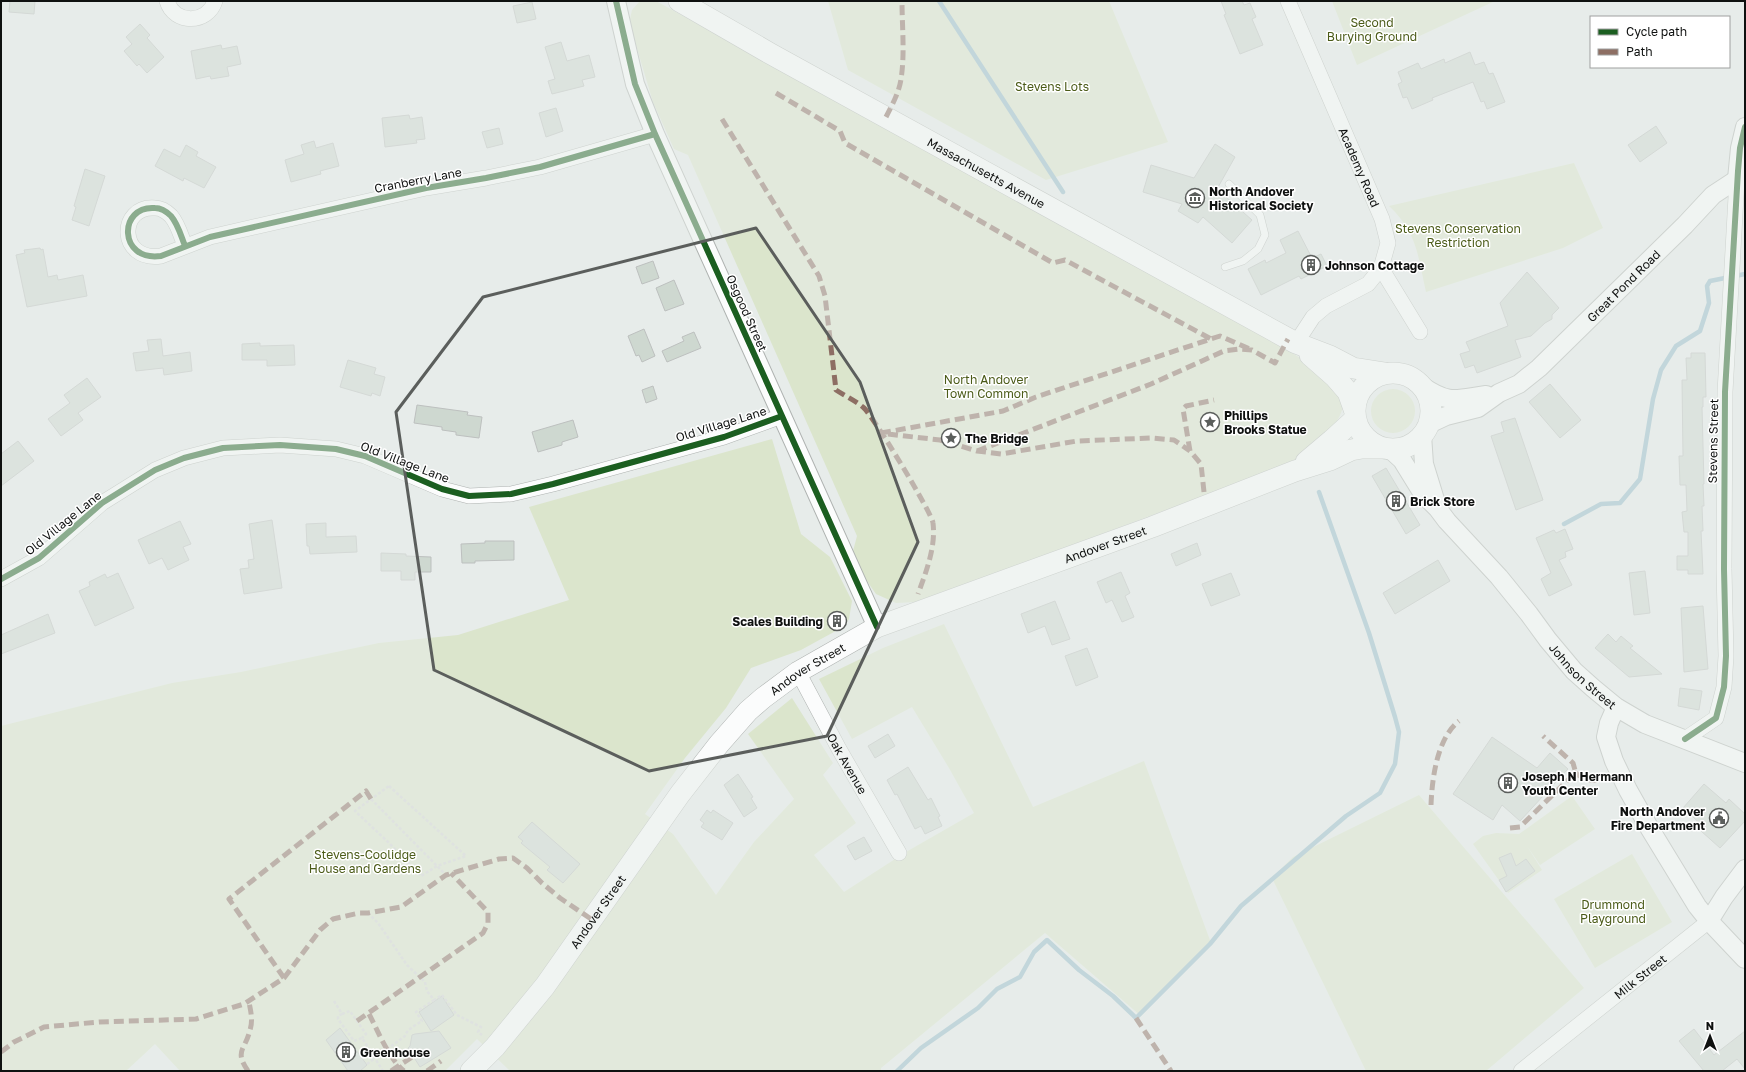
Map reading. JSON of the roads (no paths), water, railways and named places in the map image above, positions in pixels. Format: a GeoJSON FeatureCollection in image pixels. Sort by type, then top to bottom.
{"type":"FeatureCollection","features":[{"type":"Feature","properties":{"kind":"main road","name":"Massachusetts Avenue"},"geometry":{"type":"LineString","coordinates":[[678,1],[771,54],[1296,343],[1330,356],[1353,368],[1385,373]]}},
{"type":"Feature","properties":{"kind":"main road","name":"Massachusetts Avenue"},"geometry":{"type":"LineString","coordinates":[[1296,343],[1335,377],[1348,392],[1354,414]]}},
{"type":"Feature","properties":{"kind":"main road"},"geometry":{"type":"LineString","coordinates":[[1385,373],[1402,373],[1416,380],[1422,386],[1428,394],[1431,404],[1431,414],[1426,430],[1413,443],[1402,448],[1386,448],[1372,443],[1364,437],[1358,428],[1354,414],[1356,399],[1360,390],[1367,382],[1376,376],[1385,373]]}},
{"type":"Feature","properties":{"kind":"main road","name":"Andover Street"},"geometry":{"type":"LineString","coordinates":[[1295,472],[1332,440],[1354,414]]}},
{"type":"Feature","properties":{"kind":"main road","name":"Andover Street"},"geometry":{"type":"LineString","coordinates":[[478,1069],[544,986],[680,794],[719,744],[753,707],[798,672],[877,627],[1114,541],[1330,460],[1351,450],[1362,448],[1386,448]]}},
{"type":"Feature","properties":{"kind":"street"},"geometry":{"type":"LineString","coordinates":[[167,1],[172,10],[178,16],[185,19],[202,17],[209,12],[215,1]]}},
{"type":"Feature","properties":{"kind":"street","name":"Osgood Street"},"geometry":{"type":"LineString","coordinates":[[616,1],[635,84],[655,134],[877,627]]}},
{"type":"Feature","properties":{"kind":"street","name":"Academy Road"},"geometry":{"type":"LineString","coordinates":[[1288,1],[1382,219],[1388,243],[1381,268]]}},
{"type":"Feature","properties":{"kind":"street","name":"Stevens Street"},"geometry":{"type":"LineString","coordinates":[[1685,739],[1716,718],[1724,687],[1726,656],[1724,562],[1725,392],[1732,263],[1741,177],[1740,148],[1745,127]]}},
{"type":"Feature","properties":{"kind":"street","name":"Cranberry Lane"},"geometry":{"type":"LineString","coordinates":[[185,246],[210,237],[426,188],[540,167],[655,134]]}},
{"type":"Feature","properties":{"kind":"street","name":"Great Pond Road"},"geometry":{"type":"LineString","coordinates":[[1426,430],[1446,416],[1478,408],[1499,393],[1519,384],[1539,368],[1685,225],[1713,195],[1741,177]]}},
{"type":"Feature","properties":{"kind":"street"},"geometry":{"type":"LineString","coordinates":[[1296,343],[1312,317],[1326,306],[1368,284],[1381,268],[1420,332]]}},
{"type":"Feature","properties":{"kind":"street","name":"Great Pond Road"},"geometry":{"type":"LineString","coordinates":[[1422,386],[1436,395],[1446,399],[1464,399],[1499,393]]}},
{"type":"Feature","properties":{"kind":"street","name":"Old Village Lane"},"geometry":{"type":"LineString","coordinates":[[1,579],[39,558],[102,503],[155,470],[184,458],[223,448],[280,445],[336,449],[365,456],[442,489],[469,496],[487,496],[526,491],[553,484],[724,437],[782,416]]}},
{"type":"Feature","properties":{"kind":"street","name":"Johnson Street"},"geometry":{"type":"LineString","coordinates":[[1426,430],[1424,464],[1438,509]]}},
{"type":"Feature","properties":{"kind":"street","name":"Johnson Street"},"geometry":{"type":"LineString","coordinates":[[1386,448],[1402,460],[1423,494],[1516,597],[1548,640],[1574,671],[1616,707],[1609,723],[1606,737],[1614,761],[1650,829],[1697,906],[1709,922],[1745,959]]}},
{"type":"Feature","properties":{"kind":"street","name":"Oak Avenue"},"geometry":{"type":"LineString","coordinates":[[798,672],[898,853]]}},
{"type":"Feature","properties":{"kind":"street"},"geometry":{"type":"LineString","coordinates":[[1616,707],[1645,724],[1745,763]]}},
{"type":"Feature","properties":{"kind":"street","name":"Milk Street"},"geometry":{"type":"LineString","coordinates":[[1521,1071],[1709,922],[1724,897],[1745,869]]}},
{"type":"Feature","properties":{"kind":"lane"},"geometry":{"type":"LineString","coordinates":[[1225,268],[1243,261],[1258,250],[1264,235],[1260,215],[1229,184]]}},
{"type":"Feature","properties":{"kind":"waterway"},"geometry":{"type":"LineString","coordinates":[[939,1],[1063,192]]}},
{"type":"Feature","properties":{"kind":"waterway"},"geometry":{"type":"LineString","coordinates":[[1564,524],[1601,504],[1620,503],[1640,479],[1653,399],[1661,370],[1676,346],[1700,331],[1709,303],[1707,286],[1710,281],[1745,274]]}},
{"type":"Feature","properties":{"kind":"waterway"},"geometry":{"type":"LineString","coordinates":[[897,1071],[921,1048],[978,1008],[997,989],[1020,977],[1034,952],[1047,940],[1079,970],[1113,996],[1136,1018],[1210,944],[1241,906],[1346,816],[1380,793],[1395,764],[1399,732],[1369,633],[1319,492]]}},
{"type":"Feature","properties":{"kind":"place","name":"North Andover Historical Society"},"geometry":{"type":"Point","coordinates":[1195,198]}},
{"type":"Feature","properties":{"kind":"place","name":"Johnson Cottage"},"geometry":{"type":"Point","coordinates":[1311,265]}},
{"type":"Feature","properties":{"kind":"place","name":"Phillips Brooks Statue"},"geometry":{"type":"Point","coordinates":[1210,422]}},
{"type":"Feature","properties":{"kind":"place","name":"The Bridge"},"geometry":{"type":"Point","coordinates":[951,438]}},
{"type":"Feature","properties":{"kind":"place","name":"Brick Store"},"geometry":{"type":"Point","coordinates":[1396,501]}},
{"type":"Feature","properties":{"kind":"place","name":"Scales Building"},"geometry":{"type":"Point","coordinates":[837,621]}},
{"type":"Feature","properties":{"kind":"place","name":"Joseph N Hermann Youth Center"},"geometry":{"type":"Point","coordinates":[1508,783]}},
{"type":"Feature","properties":{"kind":"place","name":"North Andover Fire Department"},"geometry":{"type":"Point","coordinates":[1719,818]}},
{"type":"Feature","properties":{"kind":"place","name":"Greenhouse"},"geometry":{"type":"Point","coordinates":[346,1052]}},
{"type":"Feature","properties":{"kind":"park label","name":"Second Burying Ground"},"geometry":{"type":"Point","coordinates":[1372,29]}},
{"type":"Feature","properties":{"kind":"park label","name":"Stevens Lots"},"geometry":{"type":"Point","coordinates":[1052,86]}},
{"type":"Feature","properties":{"kind":"park label","name":"Stevens Conservation Restriction"},"geometry":{"type":"Point","coordinates":[1458,235]}},
{"type":"Feature","properties":{"kind":"park label","name":"North Andover Town Common"},"geometry":{"type":"Point","coordinates":[986,386]}},
{"type":"Feature","properties":{"kind":"park label","name":"Stevens-Coolidge House and Gardens"},"geometry":{"type":"Point","coordinates":[365,861]}},
{"type":"Feature","properties":{"kind":"park label","name":"Drummond Playground"},"geometry":{"type":"Point","coordinates":[1613,911]}}]}
